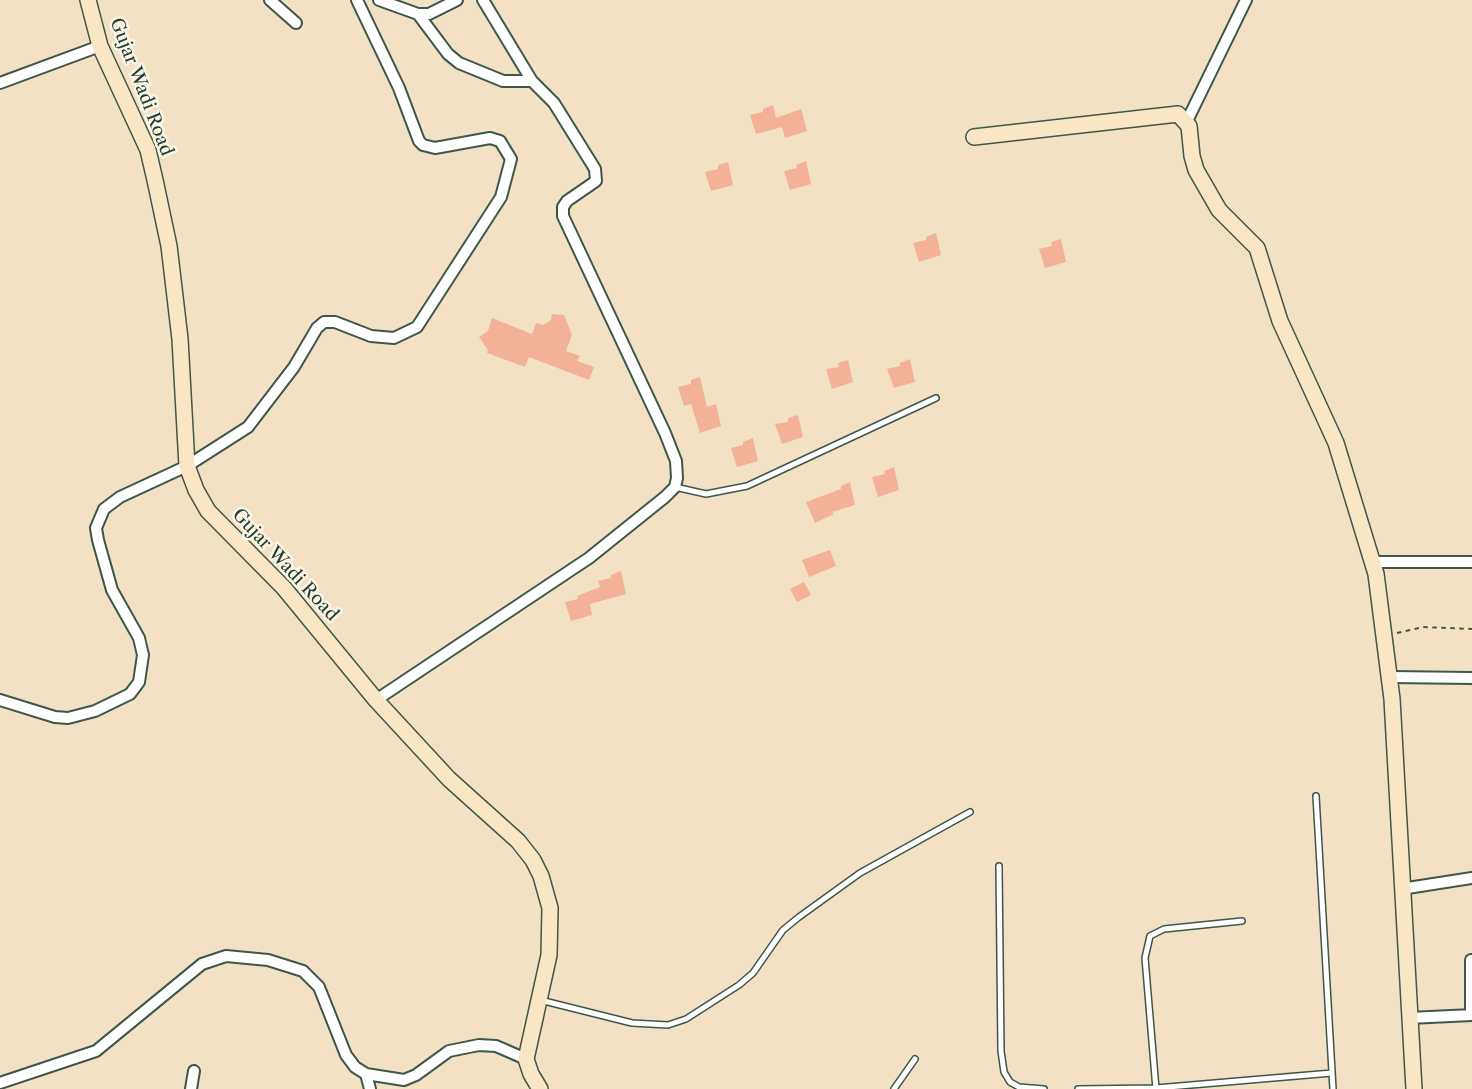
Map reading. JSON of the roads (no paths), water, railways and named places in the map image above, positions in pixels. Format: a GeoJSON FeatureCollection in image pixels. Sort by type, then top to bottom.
{"type":"FeatureCollection","features":[{"type":"Feature","properties":{"kind":"street","name":"Gujar Wadi Road"},"geometry":{"type":"LineString","coordinates":[[88,0],[100,46],[148,150],[169,246],[180,339],[187,466],[208,510],[284,588],[376,700],[449,778],[518,841],[532,860],[541,876],[550,908],[549,955],[526,1059]]}},
{"type":"Feature","properties":{"kind":"street"},"geometry":{"type":"LineString","coordinates":[[270,0],[296,23]]}},
{"type":"Feature","properties":{"kind":"street"},"geometry":{"type":"LineString","coordinates":[[0,700],[55,717],[68,718],[95,711],[130,694],[139,682],[143,655],[139,638],[112,590],[96,528],[98,519],[110,504],[187,466],[248,426],[294,367],[312,335],[324,322],[335,322],[371,336],[394,338],[417,327],[501,197],[511,159],[500,141],[490,138],[435,148],[423,145],[419,141],[399,88],[357,0]]}},
{"type":"Feature","properties":{"kind":"street"},"geometry":{"type":"LineString","coordinates":[[379,0],[418,14],[439,11],[457,0]]}},
{"type":"Feature","properties":{"kind":"street"},"geometry":{"type":"LineString","coordinates":[[376,700],[566,575],[675,487],[677,478],[676,461],[665,433],[563,216],[563,207],[567,201],[596,182],[595,169],[554,104],[532,81],[483,0]]}},
{"type":"Feature","properties":{"kind":"street"},"geometry":{"type":"LineString","coordinates":[[1187,121],[1246,0]]}},
{"type":"Feature","properties":{"kind":"street"},"geometry":{"type":"LineString","coordinates":[[418,14],[447,54],[459,63],[503,81],[532,81]]}},
{"type":"Feature","properties":{"kind":"street"},"geometry":{"type":"LineString","coordinates":[[0,83],[100,46]]}},
{"type":"Feature","properties":{"kind":"street"},"geometry":{"type":"LineString","coordinates":[[974,137],[1169,112],[1183,115],[1187,121],[1191,156],[1196,170],[1219,210],[1257,248],[1264,264],[1280,321],[1336,443],[1372,562],[1390,677],[1414,1089]]}},
{"type":"Feature","properties":{"kind":"street"},"geometry":{"type":"LineString","coordinates":[[1372,562],[1472,562]]}},
{"type":"Feature","properties":{"kind":"street"},"geometry":{"type":"LineString","coordinates":[[1390,677],[1472,678]]}},
{"type":"Feature","properties":{"kind":"street"},"geometry":{"type":"LineString","coordinates":[[1401,889],[1472,878]]}},
{"type":"Feature","properties":{"kind":"street"},"geometry":{"type":"LineString","coordinates":[[7,1084],[96,1051],[202,964],[226,956],[268,960],[303,971],[319,987],[346,1055],[355,1067],[366,1074],[404,1080],[423,1070],[449,1051],[472,1045],[496,1046],[526,1059],[531,1074],[540,1089]]}},
{"type":"Feature","properties":{"kind":"street"},"geometry":{"type":"LineString","coordinates":[[1409,1018],[1471,1015],[1471,960]]}},
{"type":"Feature","properties":{"kind":"street"},"geometry":{"type":"LineString","coordinates":[[191,1089],[194,1071]]}},
{"type":"Feature","properties":{"kind":"street"},"geometry":{"type":"LineString","coordinates":[[366,1074],[370,1089]]}},
{"type":"Feature","properties":{"kind":"lane"},"geometry":{"type":"LineString","coordinates":[[675,487],[706,494],[747,486],[936,398]]}},
{"type":"Feature","properties":{"kind":"lane"},"geometry":{"type":"LineString","coordinates":[[1316,796],[1333,1089]]}},
{"type":"Feature","properties":{"kind":"lane"},"geometry":{"type":"LineString","coordinates":[[538,999],[632,1023],[668,1025],[686,1019],[739,985],[753,972],[783,930],[851,879],[970,812]]}},
{"type":"Feature","properties":{"kind":"lane"},"geometry":{"type":"LineString","coordinates":[[999,866],[1001,1051],[1004,1072],[1010,1082],[1019,1087],[1044,1089]]}},
{"type":"Feature","properties":{"kind":"lane"},"geometry":{"type":"LineString","coordinates":[[1156,1089],[1144,958],[1150,936],[1164,929],[1242,921]]}},
{"type":"Feature","properties":{"kind":"lane"},"geometry":{"type":"LineString","coordinates":[[894,1089],[915,1059]]}},
{"type":"Feature","properties":{"kind":"lane"},"geometry":{"type":"LineString","coordinates":[[1078,1089],[1156,1089],[1332,1073]]}}]}
